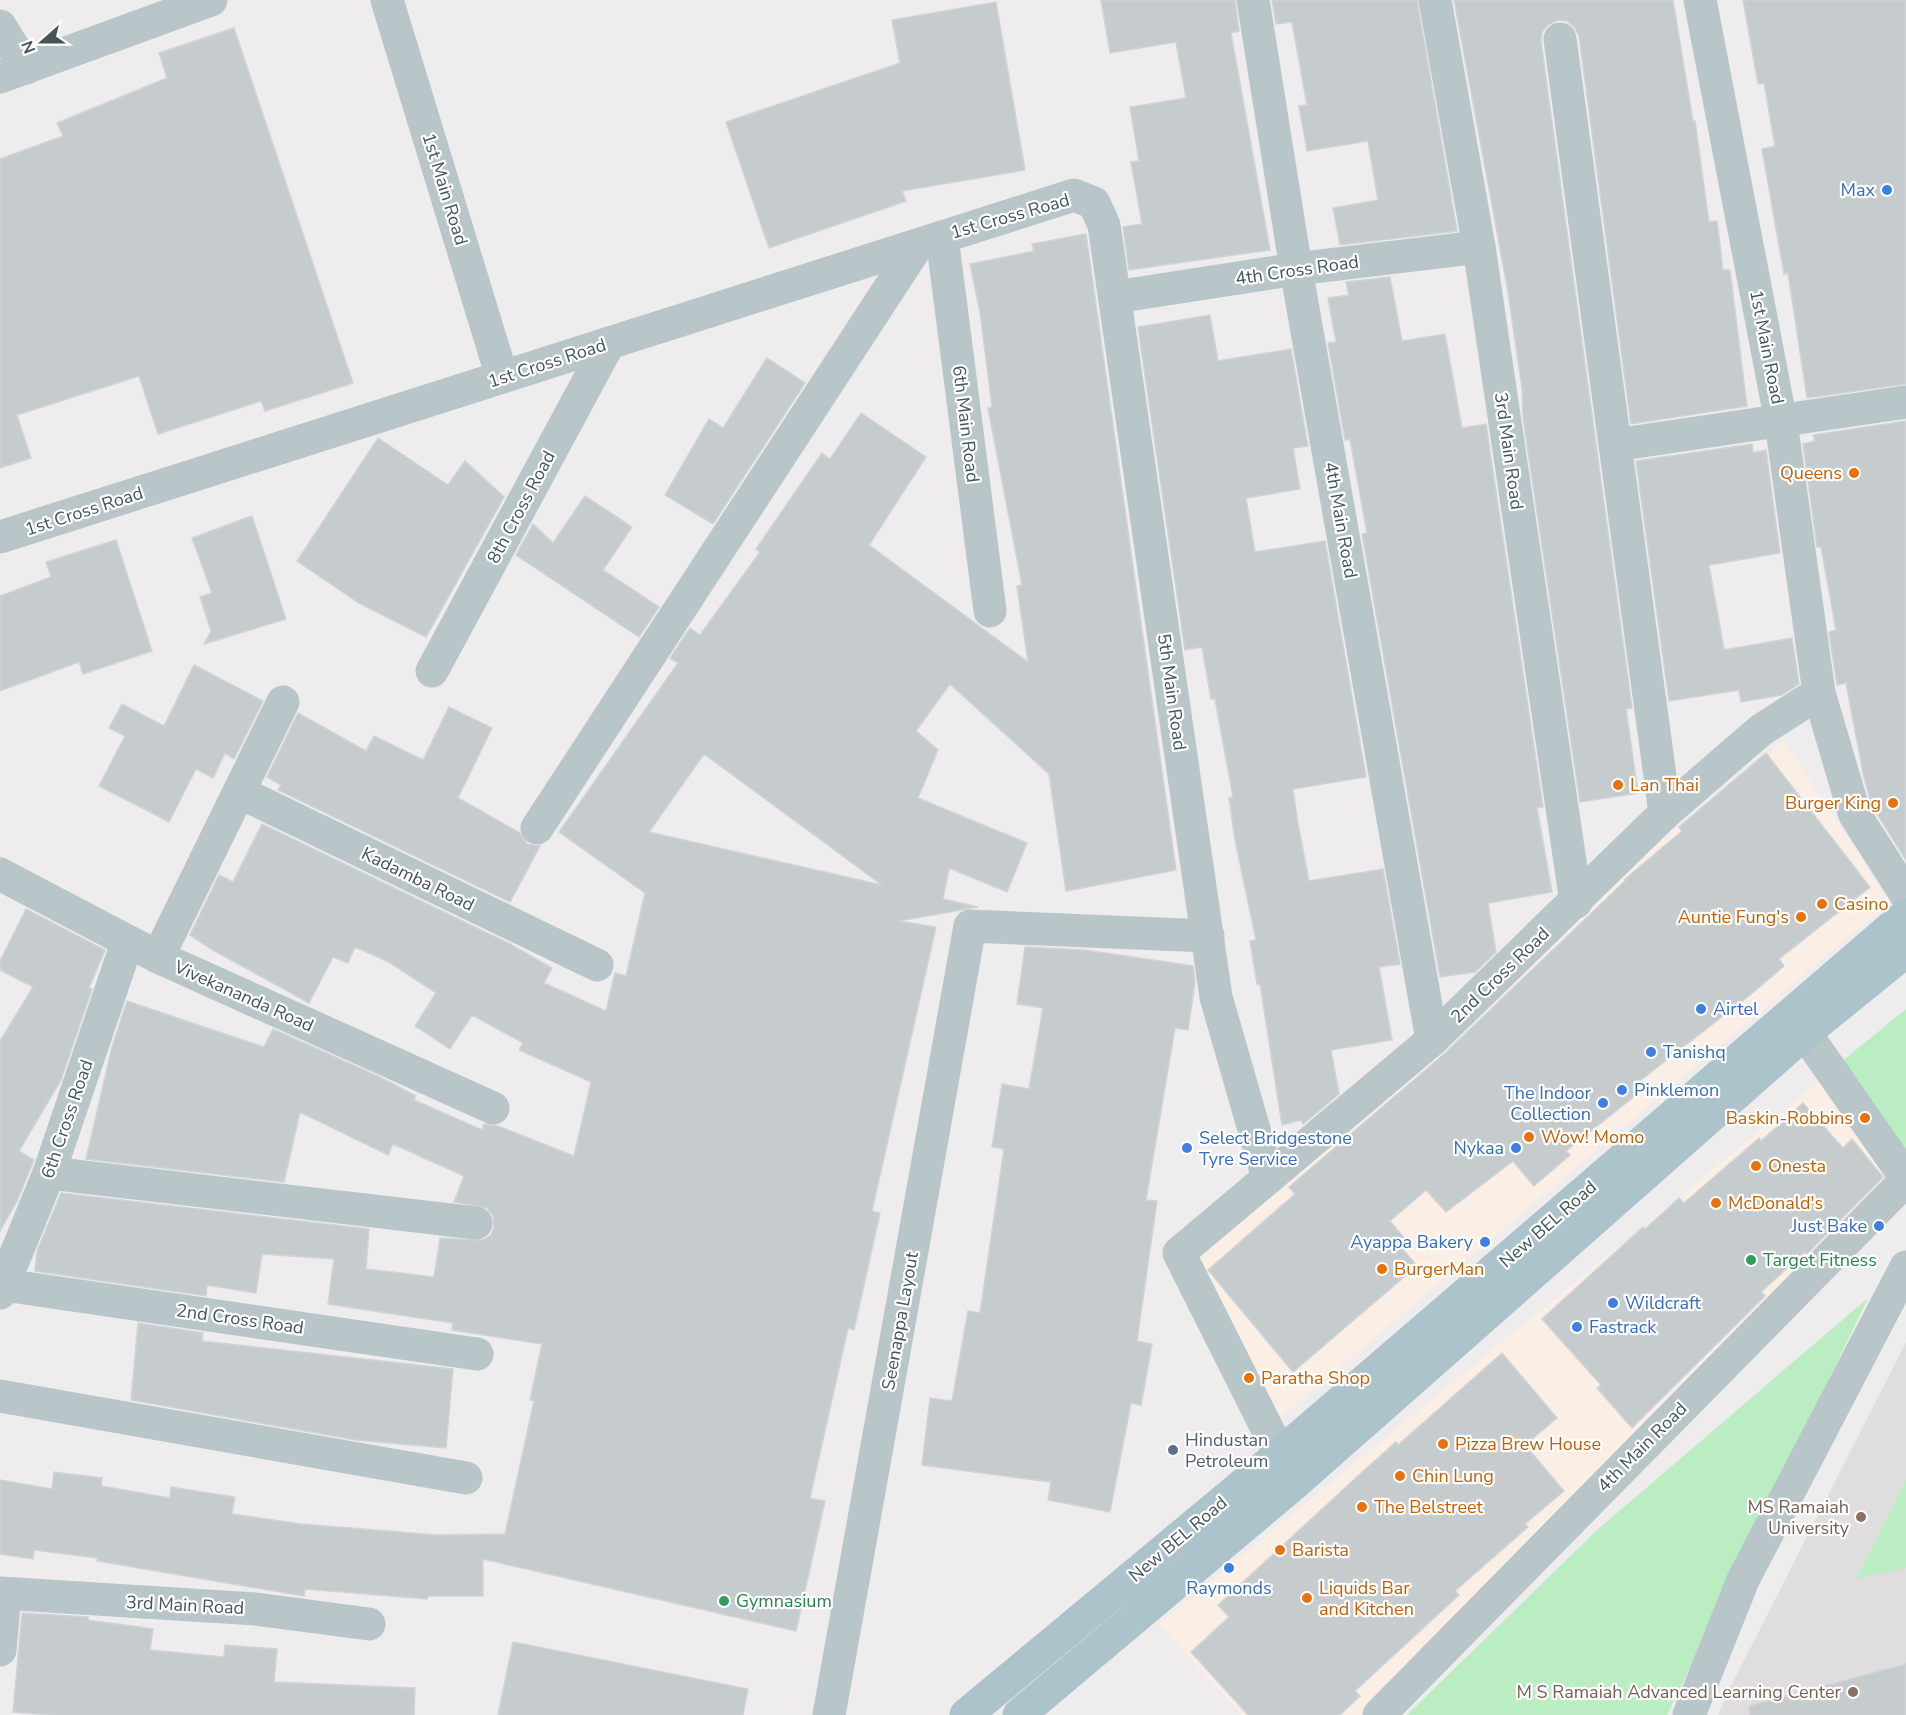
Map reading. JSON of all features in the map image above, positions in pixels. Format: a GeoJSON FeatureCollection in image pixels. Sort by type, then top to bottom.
{"type":"FeatureCollection","features":[{"type":"Feature","properties":{"kind":"main road","name":"New BEL Road"},"geometry":{"type":"LineString","coordinates":[[966,1715],[1280,1454],[1906,915]]}},
{"type":"Feature","properties":{"kind":"main road","name":"New BEL Road"},"geometry":{"type":"LineString","coordinates":[[1019,1715],[1304,1475],[1805,1033],[1906,951]]}},
{"type":"Feature","properties":{"kind":"street"},"geometry":{"type":"LineString","coordinates":[[0,26],[13,72],[211,0]]}},
{"type":"Feature","properties":{"kind":"street","name":"1st Main Road"},"geometry":{"type":"LineString","coordinates":[[387,0],[502,377]]}},
{"type":"Feature","properties":{"kind":"street","name":"4th Main Road"},"geometry":{"type":"LineString","coordinates":[[1253,0],[1296,269],[1432,1040]]}},
{"type":"Feature","properties":{"kind":"street","name":"3rd Main Road"},"geometry":{"type":"LineString","coordinates":[[1435,0],[1479,247],[1576,902]]}},
{"type":"Feature","properties":{"kind":"street","name":"1st Main Road"},"geometry":{"type":"LineString","coordinates":[[1700,2],[1781,422],[1819,693]]}},
{"type":"Feature","properties":{"kind":"street"},"geometry":{"type":"LineString","coordinates":[[1560,39],[1665,813]]}},
{"type":"Feature","properties":{"kind":"street","name":"1st Cross Road"},"geometry":{"type":"LineString","coordinates":[[0,537],[1074,195],[1094,203]]}},
{"type":"Feature","properties":{"kind":"street","name":"5th Main Road"},"geometry":{"type":"LineString","coordinates":[[1094,203],[1104,225],[1216,997],[1268,1178]]}},
{"type":"Feature","properties":{"kind":"street"},"geometry":{"type":"LineString","coordinates":[[537,828],[929,241]]}},
{"type":"Feature","properties":{"kind":"street","name":"6th Main Road"},"geometry":{"type":"LineString","coordinates":[[929,241],[990,611]]}},
{"type":"Feature","properties":{"kind":"street","name":"4th Cross Road"},"geometry":{"type":"LineString","coordinates":[[1115,297],[1296,269],[1479,247]]}},
{"type":"Feature","properties":{"kind":"street","name":"8th Cross Road"},"geometry":{"type":"LineString","coordinates":[[432,671],[609,343]]}},
{"type":"Feature","properties":{"kind":"street"},"geometry":{"type":"LineString","coordinates":[[1615,445],[1906,402]]}},
{"type":"Feature","properties":{"kind":"street"},"geometry":{"type":"LineString","coordinates":[[1819,693],[1855,815],[1906,895]]}},
{"type":"Feature","properties":{"kind":"street","name":"2nd Cross Road"},"geometry":{"type":"LineString","coordinates":[[1280,1454],[1179,1253],[1432,1040],[1665,813],[1761,730],[1819,693]]}},
{"type":"Feature","properties":{"kind":"street"},"geometry":{"type":"LineString","coordinates":[[158,957],[283,702]]}},
{"type":"Feature","properties":{"kind":"street","name":"Kadamba Road"},"geometry":{"type":"LineString","coordinates":[[239,792],[597,965]]}},
{"type":"Feature","properties":{"kind":"street","name":"Vivekananda Road"},"geometry":{"type":"LineString","coordinates":[[2,879],[127,943],[493,1108]]}},
{"type":"Feature","properties":{"kind":"street","name":"Seenappa Layout"},"geometry":{"type":"LineString","coordinates":[[829,1715],[970,926],[1208,936]]}},
{"type":"Feature","properties":{"kind":"street","name":"6th Cross Road"},"geometry":{"type":"LineString","coordinates":[[2,1289],[49,1173],[127,943]]}},
{"type":"Feature","properties":{"kind":"street"},"geometry":{"type":"LineString","coordinates":[[1805,1033],[1906,1179]]}},
{"type":"Feature","properties":{"kind":"street"},"geometry":{"type":"LineString","coordinates":[[49,1173],[476,1223]]}},
{"type":"Feature","properties":{"kind":"street","name":"4th Main Road"},"geometry":{"type":"LineString","coordinates":[[1379,1715],[1906,1179]]}},
{"type":"Feature","properties":{"kind":"street"},"geometry":{"type":"LineString","coordinates":[[1689,1715],[1743,1580],[1906,1267]]}},
{"type":"Feature","properties":{"kind":"street","name":"2nd Cross Road"},"geometry":{"type":"LineString","coordinates":[[2,1289],[477,1354]]}},
{"type":"Feature","properties":{"kind":"street"},"geometry":{"type":"LineString","coordinates":[[0,1396],[466,1478]]}},
{"type":"Feature","properties":{"kind":"street"},"geometry":{"type":"LineString","coordinates":[[0,1650],[2,1593]]}},
{"type":"Feature","properties":{"kind":"street","name":"3rd Main Road"},"geometry":{"type":"LineString","coordinates":[[2,1593],[256,1609],[369,1624]]}},
{"type":"Feature","properties":{"kind":"shaded area"},"geometry":{"type":"Polygon","coordinates":[[[1784,741],[1890,902],[1278,1419],[1172,1240],[1784,741]]]}},
{"type":"Feature","properties":{"kind":"shaded area"},"geometry":{"type":"Polygon","coordinates":[[[1825,1077],[1897,1182],[1362,1715],[1242,1715],[1159,1624],[1825,1077]]]}},
{"type":"Feature","properties":{"kind":"shaded area","name":"MS Ramaiah University"},"geometry":{"type":"Polygon","coordinates":[[[1906,1342],[1906,1715],[1718,1715],[1728,1692],[1906,1342]]]}},
{"type":"Feature","properties":{"kind":"green space"},"geometry":{"type":"Polygon","coordinates":[[[1906,1009],[1906,1161],[1835,1067],[1906,1009]]]}},
{"type":"Feature","properties":{"kind":"green space"},"geometry":{"type":"Polygon","coordinates":[[[1868,1298],[1667,1715],[1407,1715],[1596,1531],[1868,1298]]]}},
{"type":"Feature","properties":{"kind":"green space"},"geometry":{"type":"Polygon","coordinates":[[[1906,1479],[1906,1568],[1856,1579],[1906,1479]]]}},
{"type":"Feature","properties":{"kind":"building"},"geometry":{"type":"Polygon","coordinates":[[[1101,0],[1235,0],[1239,31],[1231,33],[1270,250],[1129,270],[1123,227],[1142,224],[1131,162],[1139,161],[1130,107],[1186,98],[1176,42],[1110,53],[1101,0]]]}},
{"type":"Feature","properties":{"kind":"building"},"geometry":{"type":"Polygon","coordinates":[[[1272,0],[1417,0],[1457,231],[1340,245],[1333,208],[1378,200],[1368,141],[1307,151],[1299,106],[1307,105],[1292,22],[1276,24],[1272,0]]]}},
{"type":"Feature","properties":{"kind":"building"},"geometry":{"type":"Polygon","coordinates":[[[1454,0],[1673,0],[1693,121],[1695,121],[1709,222],[1717,221],[1723,270],[1730,270],[1747,406],[1631,424],[1579,36],[1567,21],[1558,20],[1548,25],[1542,32],[1541,41],[1632,708],[1626,709],[1638,793],[1580,802],[1523,418],[1522,388],[1507,286],[1454,0]]]}},
{"type":"Feature","properties":{"kind":"building"},"geometry":{"type":"Polygon","coordinates":[[[1743,0],[1906,0],[1906,384],[1807,398],[1788,273],[1784,274],[1762,149],[1775,146],[1764,83],[1758,84],[1743,0]]]}},
{"type":"Feature","properties":{"kind":"building"},"geometry":{"type":"Polygon","coordinates":[[[996,2],[1025,170],[902,191],[906,201],[769,248],[726,122],[900,63],[892,20],[996,2]]]}},
{"type":"Feature","properties":{"kind":"building"},"geometry":{"type":"Polygon","coordinates":[[[234,28],[353,383],[265,411],[261,401],[158,434],[139,376],[17,415],[31,458],[0,468],[0,159],[63,136],[57,123],[167,78],[159,53],[234,28]]]}},
{"type":"Feature","properties":{"kind":"building"},"geometry":{"type":"Polygon","coordinates":[[[1086,234],[1176,870],[1066,891],[1049,774],[950,684],[916,731],[938,750],[918,798],[1027,843],[1007,892],[949,868],[943,899],[978,907],[899,921],[936,927],[872,1211],[880,1213],[854,1330],[848,1328],[810,1498],[825,1501],[796,1631],[483,1559],[483,1596],[428,1596],[427,1599],[305,1589],[304,1596],[97,1561],[98,1558],[34,1550],[33,1559],[0,1554],[0,1480],[52,1489],[54,1472],[102,1478],[101,1486],[170,1498],[171,1487],[235,1497],[232,1514],[301,1524],[437,1535],[505,1534],[534,1401],[530,1400],[542,1344],[452,1330],[453,1323],[328,1304],[334,1259],[262,1254],[256,1293],[207,1285],[206,1296],[35,1271],[37,1251],[61,1193],[369,1229],[366,1269],[434,1277],[440,1238],[483,1240],[491,1235],[494,1226],[493,1216],[487,1208],[454,1202],[464,1176],[393,1144],[388,1155],[300,1112],[284,1182],[86,1159],[112,1047],[127,1001],[264,1047],[273,1029],[380,1077],[416,1096],[414,1100],[482,1130],[484,1124],[498,1126],[574,1156],[591,1082],[519,1050],[523,1043],[472,1015],[450,1049],[415,1026],[436,993],[389,962],[355,947],[348,963],[333,957],[309,1003],[211,949],[190,935],[219,875],[233,882],[262,824],[508,943],[552,968],[544,983],[606,1011],[615,973],[626,976],[645,893],[559,832],[678,663],[670,658],[690,628],[700,635],[760,552],[756,549],[822,453],[830,459],[861,413],[926,457],[869,545],[1028,662],[1017,586],[1022,585],[988,408],[992,407],[980,312],[970,264],[1034,251],[1032,244],[1086,234]],[[704,754],[649,832],[882,885],[704,754]]]}},
{"type":"Feature","properties":{"kind":"building"},"geometry":{"type":"Polygon","coordinates":[[[1390,277],[1402,341],[1445,334],[1462,428],[1486,424],[1543,807],[1537,808],[1552,892],[1488,903],[1496,952],[1475,972],[1440,977],[1362,534],[1367,533],[1350,439],[1345,440],[1328,343],[1336,342],[1328,298],[1349,295],[1346,282],[1390,277]]]}},
{"type":"Feature","properties":{"kind":"building"},"geometry":{"type":"Polygon","coordinates":[[[1210,315],[1218,361],[1291,349],[1308,446],[1293,448],[1300,489],[1246,498],[1255,552],[1325,541],[1366,777],[1293,789],[1298,824],[1309,881],[1383,869],[1400,964],[1379,967],[1392,1040],[1331,1050],[1339,1094],[1303,1124],[1301,1120],[1282,1125],[1260,984],[1257,984],[1250,941],[1256,940],[1235,840],[1229,798],[1233,797],[1215,699],[1211,699],[1202,647],[1185,650],[1138,327],[1210,315]]]}},
{"type":"Feature","properties":{"kind":"building"},"geometry":{"type":"Polygon","coordinates":[[[767,358],[805,383],[713,524],[665,495],[709,419],[723,428],[767,358]]]}},
{"type":"Feature","properties":{"kind":"building"},"geometry":{"type":"Polygon","coordinates":[[[1906,421],[1906,860],[1872,806],[1864,778],[1846,683],[1837,685],[1829,632],[1836,630],[1821,547],[1817,547],[1803,444],[1815,441],[1813,435],[1906,421]]]}},
{"type":"Feature","properties":{"kind":"building"},"geometry":{"type":"Polygon","coordinates":[[[378,438],[448,485],[465,461],[504,497],[426,637],[359,603],[297,561],[378,438]]]}},
{"type":"Feature","properties":{"kind":"building"},"geometry":{"type":"Polygon","coordinates":[[[1752,444],[1753,453],[1766,450],[1780,553],[1709,565],[1724,650],[1792,638],[1799,684],[1782,695],[1741,702],[1739,690],[1669,701],[1636,461],[1752,444]]]}},
{"type":"Feature","properties":{"kind":"building"},"geometry":{"type":"Polygon","coordinates":[[[585,496],[632,527],[603,570],[659,607],[639,637],[516,555],[533,524],[553,543],[585,496]]]}},
{"type":"Feature","properties":{"kind":"building"},"geometry":{"type":"Polygon","coordinates":[[[252,516],[286,619],[204,644],[211,631],[200,597],[212,593],[192,538],[252,516]]]}},
{"type":"Feature","properties":{"kind":"building"},"geometry":{"type":"Polygon","coordinates":[[[116,540],[152,651],[83,674],[79,662],[0,691],[0,596],[51,577],[46,562],[116,540]]]}},
{"type":"Feature","properties":{"kind":"building"},"geometry":{"type":"Polygon","coordinates":[[[194,665],[263,701],[234,759],[225,753],[213,778],[196,769],[169,822],[99,786],[125,736],[109,728],[122,704],[164,726],[194,665]]]}},
{"type":"Feature","properties":{"kind":"building"},"geometry":{"type":"Polygon","coordinates":[[[449,707],[492,728],[458,798],[520,833],[527,844],[540,846],[510,902],[278,790],[281,785],[267,777],[298,713],[366,751],[374,736],[423,760],[449,707]]]}},
{"type":"Feature","properties":{"kind":"building"},"geometry":{"type":"Polygon","coordinates":[[[1766,753],[1870,887],[1779,959],[1784,966],[1750,995],[1632,1087],[1637,1094],[1566,1151],[1570,1155],[1534,1186],[1513,1161],[1446,1212],[1426,1190],[1390,1221],[1407,1241],[1400,1246],[1417,1266],[1293,1372],[1208,1270],[1295,1194],[1289,1187],[1444,1054],[1627,879],[1624,880],[1682,831],[1679,827],[1766,753]]]}},
{"type":"Feature","properties":{"kind":"building"},"geometry":{"type":"Polygon","coordinates":[[[26,909],[105,950],[89,988],[92,989],[61,1080],[19,1151],[34,1160],[17,1201],[0,1231],[0,1041],[33,987],[0,970],[0,961],[26,909]]]}},
{"type":"Feature","properties":{"kind":"building"},"geometry":{"type":"Polygon","coordinates":[[[1025,947],[1085,950],[1193,966],[1195,982],[1188,1030],[1175,1028],[1146,1200],[1157,1201],[1137,1341],[1152,1344],[1141,1405],[1131,1403],[1110,1512],[1048,1500],[1051,1482],[922,1465],[930,1398],[952,1401],[968,1311],[980,1313],[1004,1149],[992,1147],[1002,1084],[1029,1089],[1043,1008],[1017,1004],[1025,947]]]}},
{"type":"Feature","properties":{"kind":"building"},"geometry":{"type":"Polygon","coordinates":[[[1803,1103],[1843,1148],[1852,1139],[1883,1177],[1807,1254],[1805,1252],[1761,1292],[1765,1296],[1632,1428],[1597,1388],[1601,1385],[1542,1319],[1643,1227],[1645,1229],[1679,1198],[1684,1203],[1759,1138],[1761,1141],[1803,1103]]]}},
{"type":"Feature","properties":{"kind":"building"},"geometry":{"type":"Polygon","coordinates":[[[138,1323],[203,1333],[202,1341],[453,1369],[446,1448],[356,1440],[131,1400],[138,1323]]]}},
{"type":"Feature","properties":{"kind":"building"},"geometry":{"type":"Polygon","coordinates":[[[1502,1353],[1557,1418],[1525,1445],[1564,1491],[1525,1524],[1528,1527],[1455,1591],[1459,1595],[1355,1691],[1360,1696],[1340,1715],[1248,1715],[1191,1652],[1229,1617],[1218,1605],[1396,1442],[1398,1445],[1502,1353]]]}},
{"type":"Feature","properties":{"kind":"building"},"geometry":{"type":"Polygon","coordinates":[[[22,1613],[88,1617],[88,1620],[153,1629],[150,1650],[224,1657],[225,1645],[277,1649],[274,1682],[415,1688],[414,1715],[50,1715],[13,1712],[22,1613]]]}},
{"type":"Feature","properties":{"kind":"building"},"geometry":{"type":"Polygon","coordinates":[[[513,1642],[748,1689],[743,1715],[498,1715],[513,1642]]]}},
{"type":"Feature","properties":{"kind":"building","name":"M S Ramaiah Advanced Learning Center"},"geometry":{"type":"Polygon","coordinates":[[[1906,1664],[1906,1715],[1750,1715],[1749,1706],[1906,1664]]]}},
{"type":"Feature","properties":{"kind":"place","name":"Max"},"geometry":{"type":"Point","coordinates":[1887,190]}},
{"type":"Feature","properties":{"kind":"place","name":"Queens"},"geometry":{"type":"Point","coordinates":[1854,473]}},
{"type":"Feature","properties":{"kind":"place","name":"Lan Thai"},"geometry":{"type":"Point","coordinates":[1618,785]}},
{"type":"Feature","properties":{"kind":"place","name":"Burger King"},"geometry":{"type":"Point","coordinates":[1893,803]}},
{"type":"Feature","properties":{"kind":"place","name":"Casino"},"geometry":{"type":"Point","coordinates":[1822,904]}},
{"type":"Feature","properties":{"kind":"place","name":"Auntie Fung's"},"geometry":{"type":"Point","coordinates":[1801,917]}},
{"type":"Feature","properties":{"kind":"place","name":"Airtel"},"geometry":{"type":"Point","coordinates":[1701,1009]}},
{"type":"Feature","properties":{"kind":"place","name":"Tanishq"},"geometry":{"type":"Point","coordinates":[1651,1052]}},
{"type":"Feature","properties":{"kind":"place","name":"Pinklemon"},"geometry":{"type":"Point","coordinates":[1622,1090]}},
{"type":"Feature","properties":{"kind":"place","name":"The Indoor Collection"},"geometry":{"type":"Point","coordinates":[1603,1103]}},
{"type":"Feature","properties":{"kind":"place","name":"Baskin-Robbins"},"geometry":{"type":"Point","coordinates":[1865,1118]}},
{"type":"Feature","properties":{"kind":"place","name":"Wow! Momo"},"geometry":{"type":"Point","coordinates":[1529,1137]}},
{"type":"Feature","properties":{"kind":"place","name":"Select Bridgestone Tyre Service"},"geometry":{"type":"Point","coordinates":[1187,1148]}},
{"type":"Feature","properties":{"kind":"place","name":"Nykaa"},"geometry":{"type":"Point","coordinates":[1516,1148]}},
{"type":"Feature","properties":{"kind":"place","name":"Onesta"},"geometry":{"type":"Point","coordinates":[1756,1166]}},
{"type":"Feature","properties":{"kind":"place","name":"McDonald's"},"geometry":{"type":"Point","coordinates":[1716,1203]}},
{"type":"Feature","properties":{"kind":"place","name":"Just Bake"},"geometry":{"type":"Point","coordinates":[1879,1226]}},
{"type":"Feature","properties":{"kind":"place","name":"Ayappa Bakery"},"geometry":{"type":"Point","coordinates":[1485,1242]}},
{"type":"Feature","properties":{"kind":"place","name":"Target Fitness"},"geometry":{"type":"Point","coordinates":[1751,1260]}},
{"type":"Feature","properties":{"kind":"place","name":"BurgerMan"},"geometry":{"type":"Point","coordinates":[1382,1269]}},
{"type":"Feature","properties":{"kind":"place","name":"Wildcraft"},"geometry":{"type":"Point","coordinates":[1613,1303]}},
{"type":"Feature","properties":{"kind":"place","name":"Fastrack"},"geometry":{"type":"Point","coordinates":[1577,1327]}},
{"type":"Feature","properties":{"kind":"place","name":"Paratha Shop"},"geometry":{"type":"Point","coordinates":[1249,1378]}},
{"type":"Feature","properties":{"kind":"place","name":"Pizza Brew House"},"geometry":{"type":"Point","coordinates":[1443,1444]}},
{"type":"Feature","properties":{"kind":"place","name":"Hindustan Petroleum"},"geometry":{"type":"Point","coordinates":[1173,1450]}},
{"type":"Feature","properties":{"kind":"place","name":"Chin Lung"},"geometry":{"type":"Point","coordinates":[1400,1476]}},
{"type":"Feature","properties":{"kind":"place","name":"The Belstreet"},"geometry":{"type":"Point","coordinates":[1362,1507]}},
{"type":"Feature","properties":{"kind":"place","name":"MS Ramaiah University"},"geometry":{"type":"Point","coordinates":[1861,1517]}},
{"type":"Feature","properties":{"kind":"place","name":"Barista"},"geometry":{"type":"Point","coordinates":[1280,1550]}},
{"type":"Feature","properties":{"kind":"place","name":"Raymonds"},"geometry":{"type":"Point","coordinates":[1229,1568]}},
{"type":"Feature","properties":{"kind":"place","name":"Liquids Bar and Kitchen"},"geometry":{"type":"Point","coordinates":[1307,1598]}},
{"type":"Feature","properties":{"kind":"place","name":"Gymnasium"},"geometry":{"type":"Point","coordinates":[724,1601]}},
{"type":"Feature","properties":{"kind":"place","name":"M S Ramaiah Advanced Learning Center"},"geometry":{"type":"Point","coordinates":[1853,1692]}}]}
